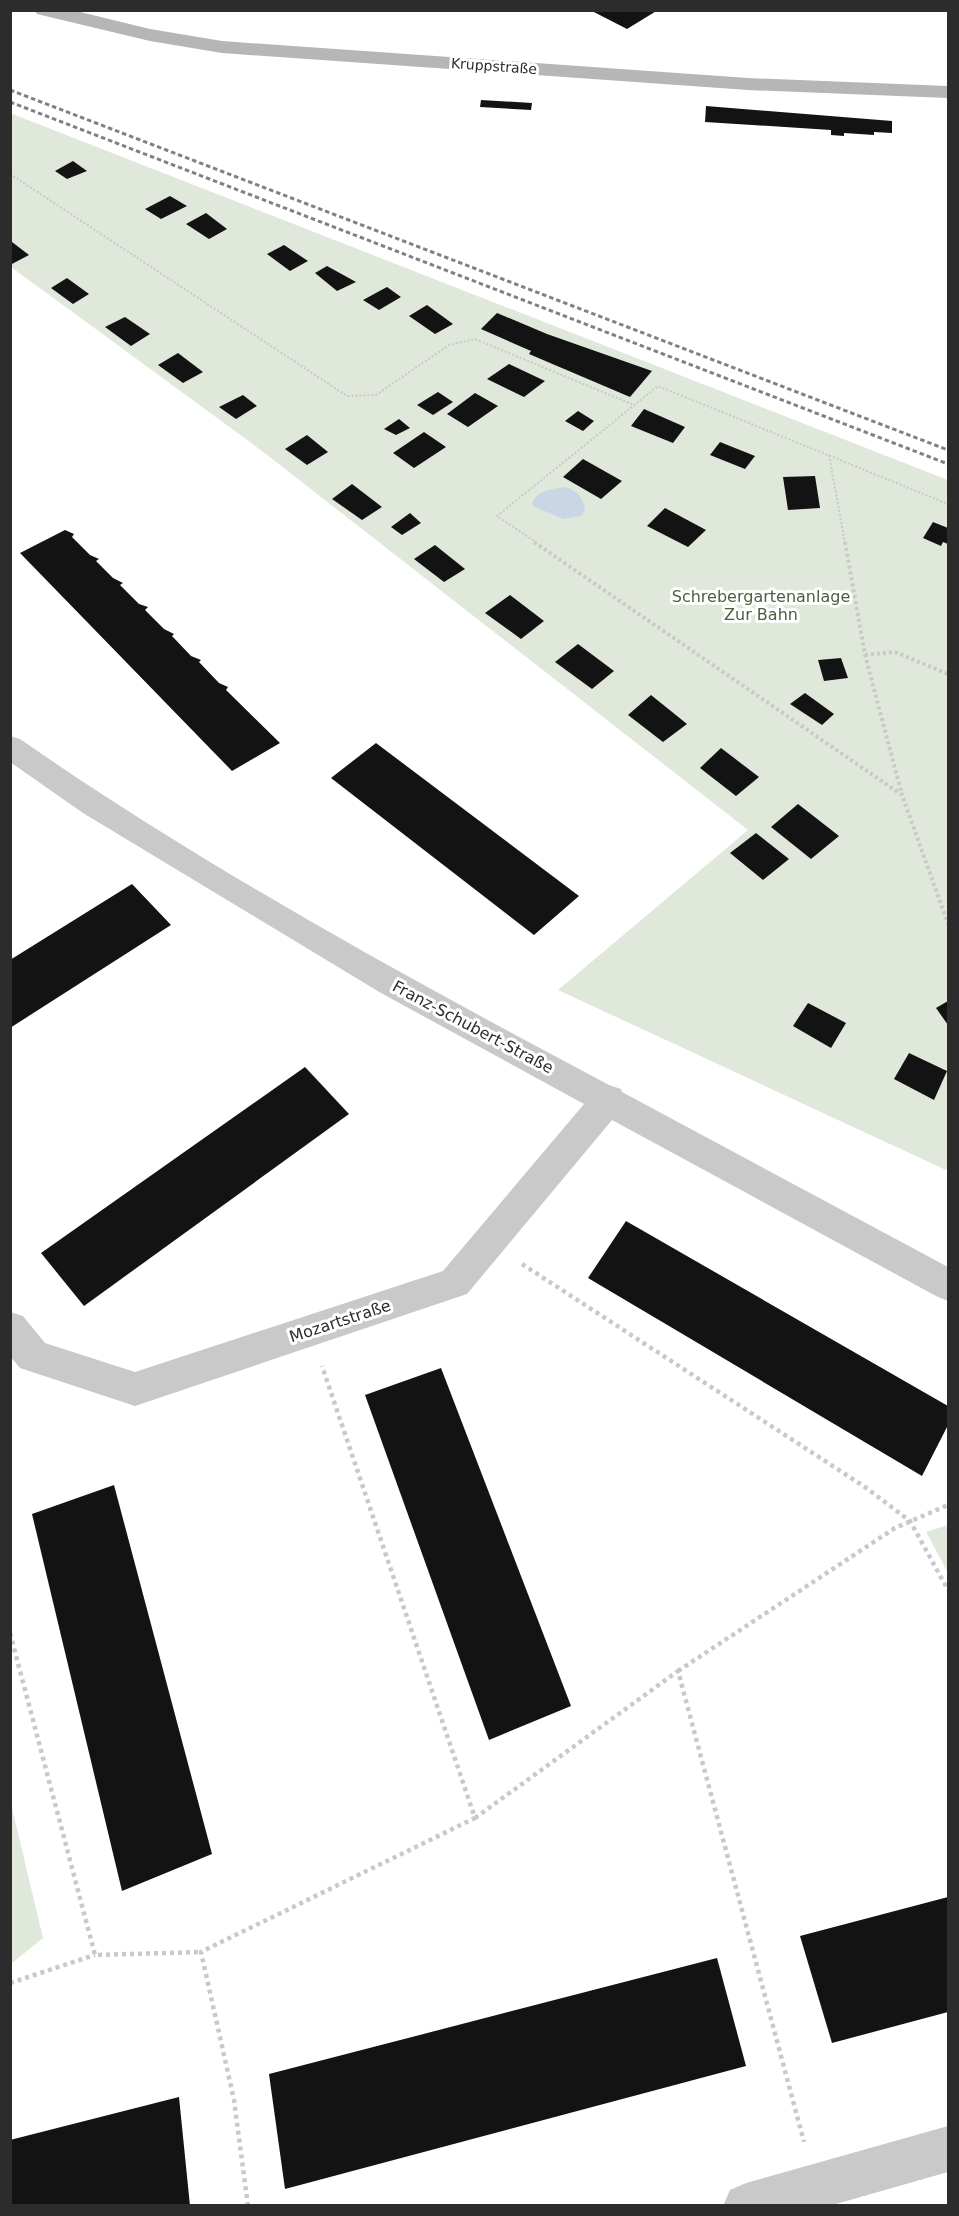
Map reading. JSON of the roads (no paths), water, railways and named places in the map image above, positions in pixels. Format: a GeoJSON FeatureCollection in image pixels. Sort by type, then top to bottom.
{"type":"FeatureCollection","features":[{"type":"Feature","properties":{"kind":"street","name":"Kruppstraße"},"geometry":{"type":"LineString","coordinates":[[44,10],[150,35],[222,47],[748,84],[948,92]]}},
{"type":"Feature","properties":{"kind":"street","name":"Franz-Schubert-Straße"},"geometry":{"type":"LineString","coordinates":[[10,747],[93,805],[392,984],[609,1099],[948,1286]]}},
{"type":"Feature","properties":{"kind":"street","name":"Mozartstraße"},"geometry":{"type":"LineString","coordinates":[[10,1328],[33,1356],[135,1389],[455,1283],[609,1099]]}},
{"type":"Feature","properties":{"kind":"street"},"geometry":{"type":"LineString","coordinates":[[746,2205],[948,2149]]}},
{"type":"Feature","properties":{"kind":"water"},"geometry":{"type":"Polygon","coordinates":[[[564,487],[576,492],[583,501],[585,510],[581,516],[563,519],[533,506],[532,503],[538,495],[564,487]]]}},
{"type":"Feature","properties":{"kind":"railway"},"geometry":{"type":"LineString","coordinates":[[10,90],[948,450]]}},
{"type":"Feature","properties":{"kind":"railway"},"geometry":{"type":"LineString","coordinates":[[10,102],[948,464]]}},
{"type":"Feature","properties":{"kind":"park label","name":"Schrebergartenanlage Zur Bahn"},"geometry":{"type":"Point","coordinates":[761,605]}}]}
